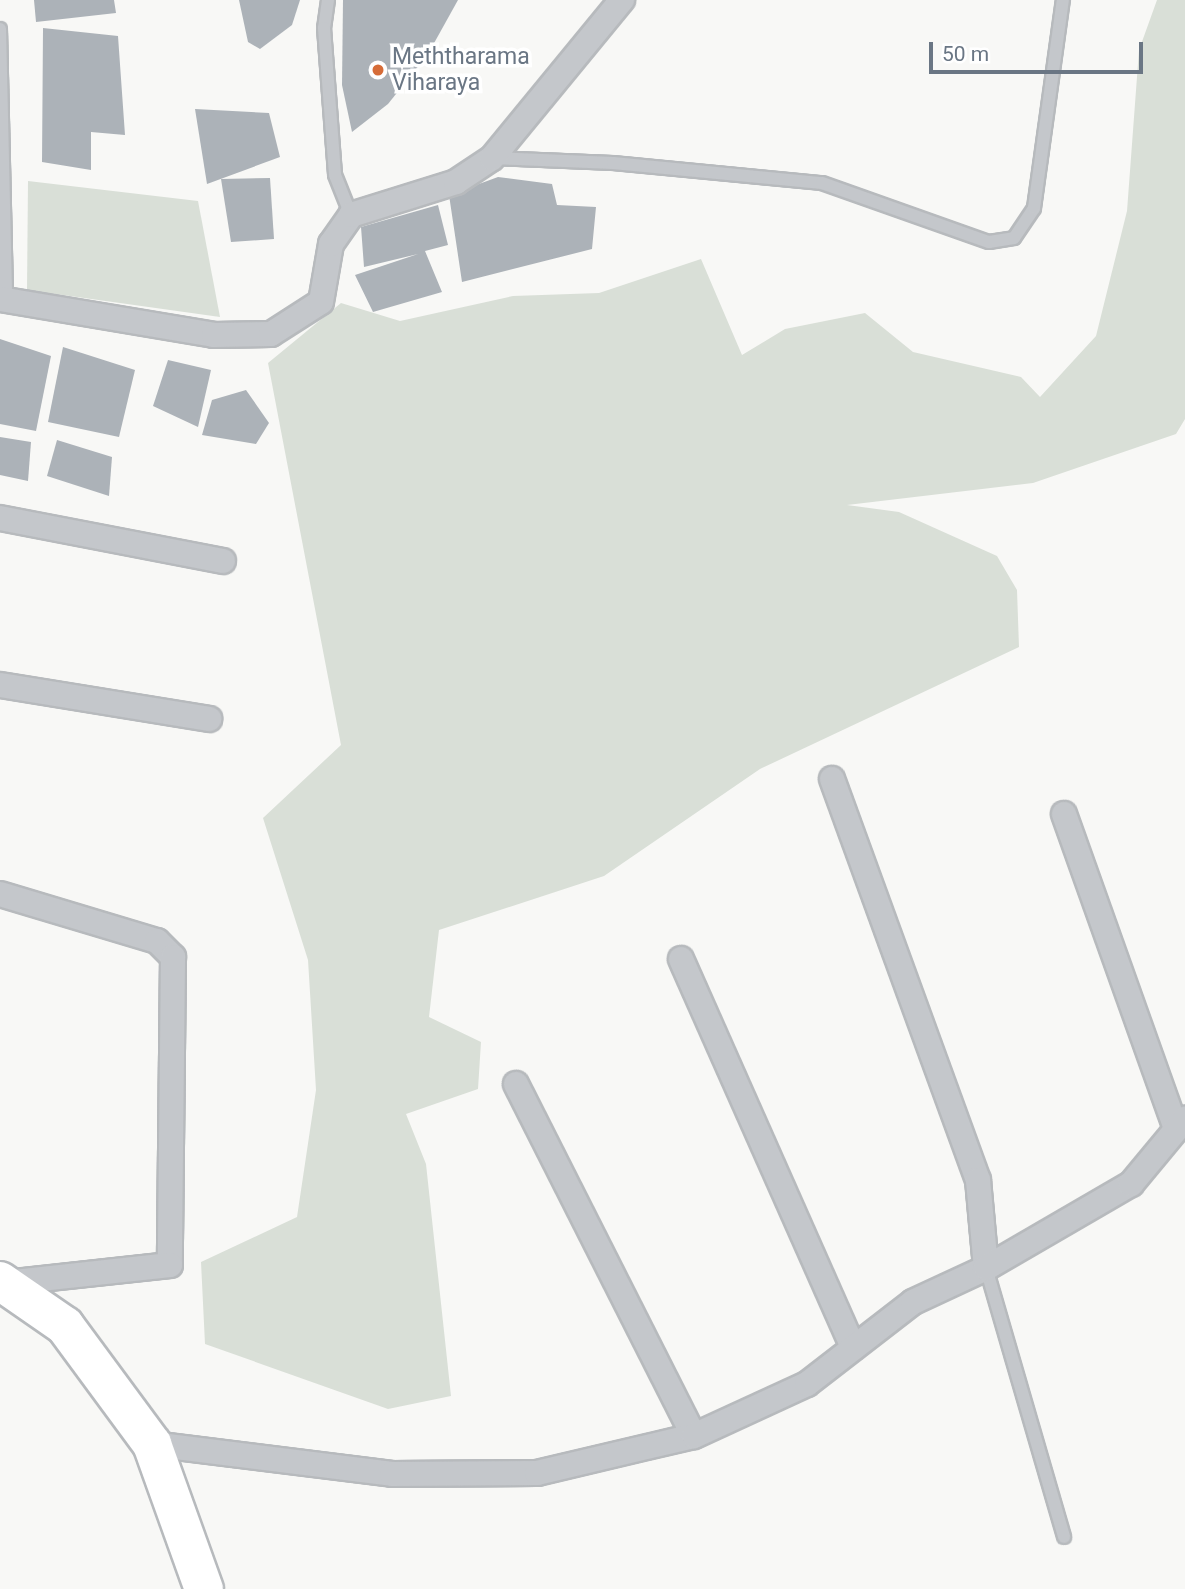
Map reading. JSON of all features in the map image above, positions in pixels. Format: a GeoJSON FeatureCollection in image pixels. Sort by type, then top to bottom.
{"type":"FeatureCollection","features":[{"type":"Feature","properties":{"kind":"highway"},"geometry":{"type":"LineString","coordinates":[[2,1282],[65,1326],[152,1444],[204,1589]]}},
{"type":"Feature","properties":{"kind":"street"},"geometry":{"type":"LineString","coordinates":[[3,299],[214,335],[271,334],[321,302],[331,244],[351,215],[456,182],[492,158],[622,0]]}},
{"type":"Feature","properties":{"kind":"street"},"geometry":{"type":"LineString","coordinates":[[0,518],[223,561]]}},
{"type":"Feature","properties":{"kind":"street"},"geometry":{"type":"LineString","coordinates":[[0,685],[209,719]]}},
{"type":"Feature","properties":{"kind":"street"},"geometry":{"type":"LineString","coordinates":[[832,779],[978,1180],[986,1268]]}},
{"type":"Feature","properties":{"kind":"street"},"geometry":{"type":"LineString","coordinates":[[152,1444],[392,1474],[537,1473],[694,1436],[807,1384],[912,1303],[986,1268],[1131,1184],[1181,1124],[1064,814]]}},
{"type":"Feature","properties":{"kind":"street"},"geometry":{"type":"LineString","coordinates":[[0,894],[157,941],[173,957],[170,1265],[2,1282]]}},
{"type":"Feature","properties":{"kind":"street"},"geometry":{"type":"LineString","coordinates":[[681,959],[853,1348]]}},
{"type":"Feature","properties":{"kind":"street"},"geometry":{"type":"LineString","coordinates":[[516,1084],[694,1436]]}},
{"type":"Feature","properties":{"kind":"lane"},"geometry":{"type":"LineString","coordinates":[[328,0],[324,27],[335,175],[351,215]]}},
{"type":"Feature","properties":{"kind":"lane"},"geometry":{"type":"LineString","coordinates":[[492,158],[613,163],[822,183],[989,242],[1014,238],[1034,208],[1063,0]]}},
{"type":"Feature","properties":{"kind":"lane"},"geometry":{"type":"LineString","coordinates":[[0,29],[3,299]]}},
{"type":"Feature","properties":{"kind":"lane"},"geometry":{"type":"LineString","coordinates":[[986,1268],[1064,1537]]}},
{"type":"Feature","properties":{"kind":"shaded area"},"geometry":{"type":"Polygon","coordinates":[[[1157,0],[1185,0],[1185,419],[1176,434],[1033,483],[847,505],[899,512],[997,556],[1017,590],[1019,647],[760,769],[604,876],[439,930],[429,1017],[481,1042],[478,1089],[406,1114],[426,1164],[451,1396],[388,1409],[205,1344],[201,1262],[297,1217],[316,1090],[308,960],[263,818],[341,745],[268,363],[341,303],[400,321],[513,296],[599,293],[701,259],[742,355],[785,329],[865,313],[913,352],[1021,377],[1040,397],[1096,336],[1127,211],[1139,50],[1157,0]]]}},
{"type":"Feature","properties":{"kind":"shaded area"},"geometry":{"type":"Polygon","coordinates":[[[28,181],[198,201],[220,317],[27,290],[28,181]]]}},
{"type":"Feature","properties":{"kind":"building"},"geometry":{"type":"Polygon","coordinates":[[[34,0],[114,0],[116,13],[36,22],[34,0]]]}},
{"type":"Feature","properties":{"kind":"building"},"geometry":{"type":"Polygon","coordinates":[[[239,0],[300,0],[292,25],[260,49],[248,42],[239,0]]]}},
{"type":"Feature","properties":{"kind":"building","name":"Meththarama Viharaya"},"geometry":{"type":"Polygon","coordinates":[[[343,0],[458,0],[428,54],[388,104],[352,132],[342,85],[343,0]]]}},
{"type":"Feature","properties":{"kind":"building"},"geometry":{"type":"Polygon","coordinates":[[[43,28],[118,36],[125,135],[91,132],[91,170],[42,162],[43,28]]]}},
{"type":"Feature","properties":{"kind":"building"},"geometry":{"type":"Polygon","coordinates":[[[195,109],[269,113],[280,157],[207,184],[195,109]]]}},
{"type":"Feature","properties":{"kind":"building"},"geometry":{"type":"Polygon","coordinates":[[[498,177],[552,184],[557,205],[596,207],[592,249],[462,282],[449,195],[498,177]]]}},
{"type":"Feature","properties":{"kind":"building"},"geometry":{"type":"Polygon","coordinates":[[[270,178],[274,239],[231,242],[221,179],[270,178]]]}},
{"type":"Feature","properties":{"kind":"building"},"geometry":{"type":"Polygon","coordinates":[[[438,205],[448,245],[425,251],[442,292],[373,312],[355,275],[418,254],[364,267],[361,227],[438,205]]]}},
{"type":"Feature","properties":{"kind":"building"},"geometry":{"type":"Polygon","coordinates":[[[0,339],[51,356],[36,431],[0,424],[0,339]]]}},
{"type":"Feature","properties":{"kind":"building"},"geometry":{"type":"Polygon","coordinates":[[[63,347],[135,370],[119,437],[48,422],[63,347]]]}},
{"type":"Feature","properties":{"kind":"building"},"geometry":{"type":"Polygon","coordinates":[[[168,360],[211,370],[198,427],[153,406],[168,360]]]}},
{"type":"Feature","properties":{"kind":"building"},"geometry":{"type":"Polygon","coordinates":[[[246,390],[269,423],[256,444],[202,435],[212,400],[246,390]]]}},
{"type":"Feature","properties":{"kind":"building"},"geometry":{"type":"Polygon","coordinates":[[[0,437],[31,442],[28,481],[0,475],[0,437]]]}},
{"type":"Feature","properties":{"kind":"building"},"geometry":{"type":"Polygon","coordinates":[[[57,440],[112,457],[109,496],[47,476],[57,440]]]}},
{"type":"Feature","properties":{"kind":"place","name":"Meththarama Viharaya"},"geometry":{"type":"Point","coordinates":[378,70]}}]}
